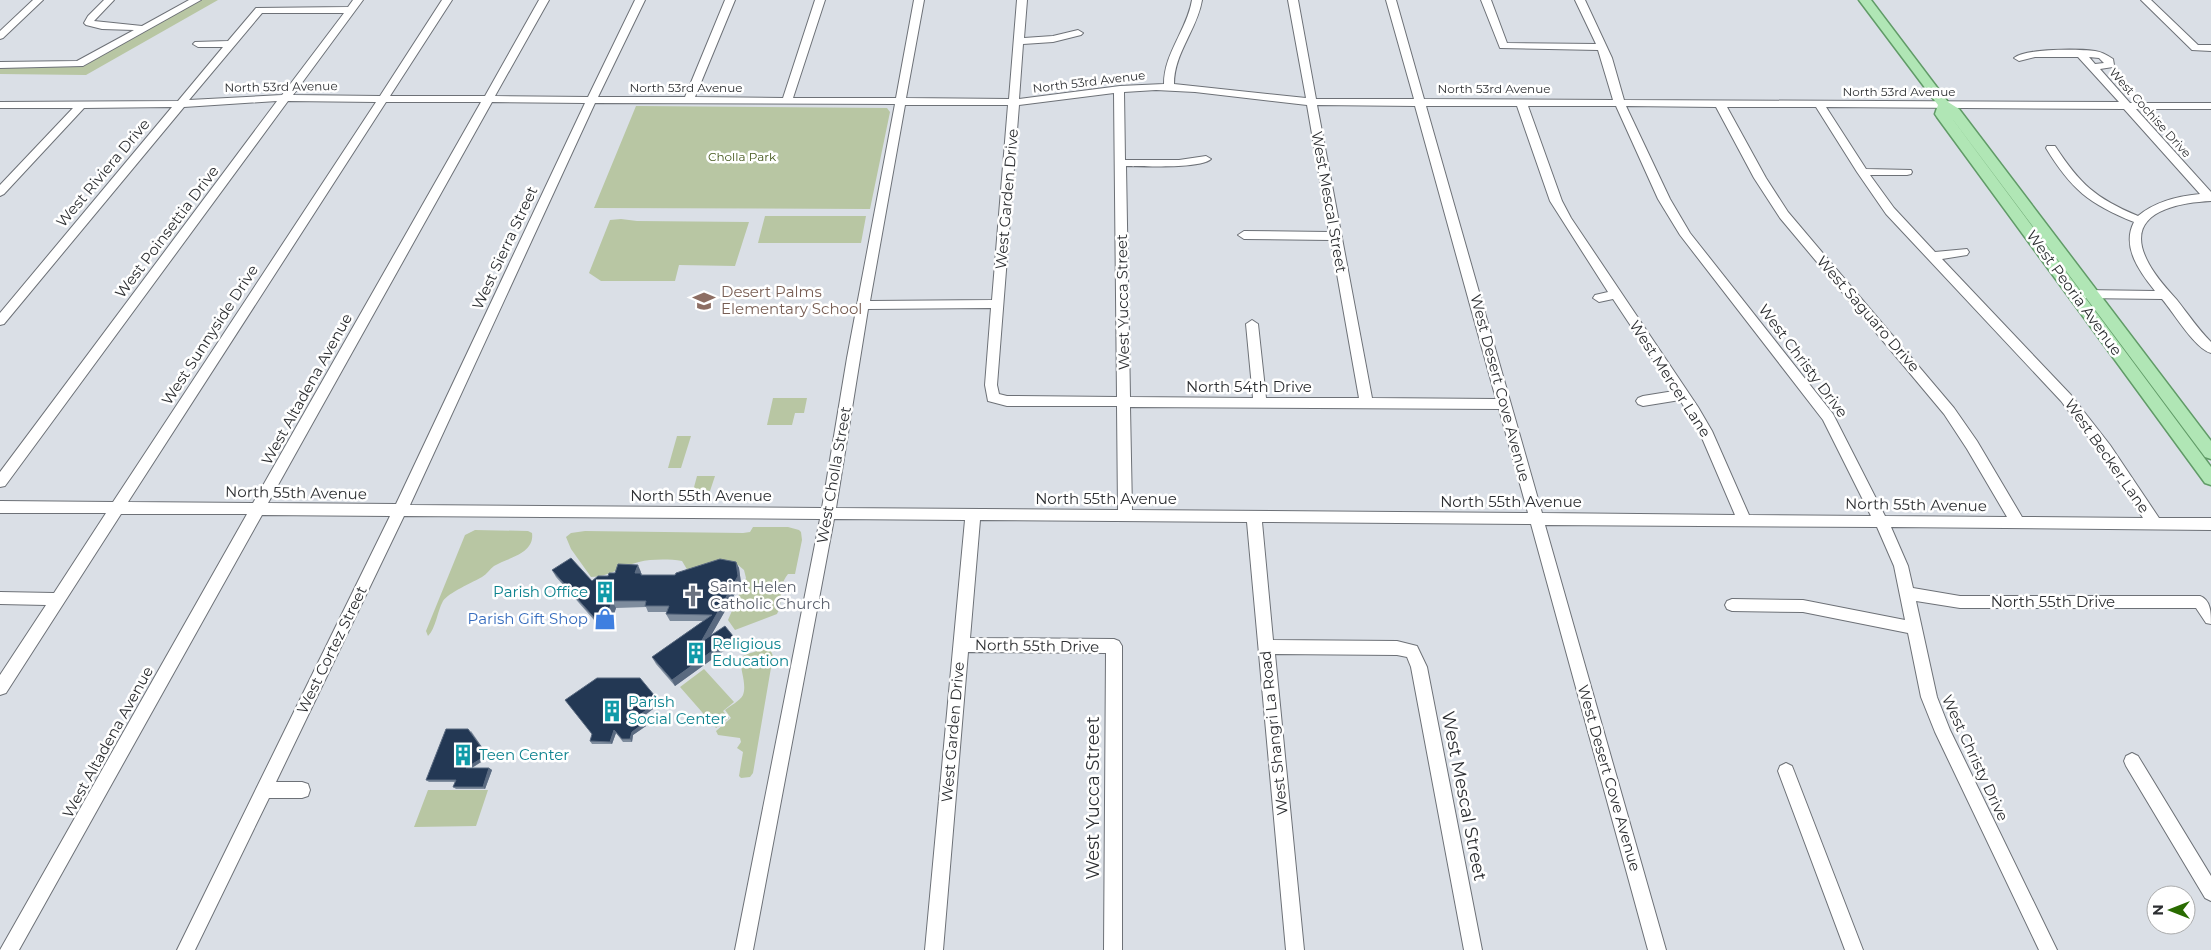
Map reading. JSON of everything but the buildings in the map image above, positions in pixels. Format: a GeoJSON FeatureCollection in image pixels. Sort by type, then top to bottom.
{"type":"FeatureCollection","features":[{"type":"Feature","properties":{"kind":"main road","name":"West Peoria Avenue"},"geometry":{"type":"LineString","coordinates":[[1865,0],[1944,105],[1955,112],[2211,453]]}},
{"type":"Feature","properties":{"kind":"main road","name":"West Peoria Avenue"},"geometry":{"type":"LineString","coordinates":[[1944,105],[1941,114],[2211,479]]}},
{"type":"Feature","properties":{"kind":"street"},"geometry":{"type":"LineString","coordinates":[[0,36],[38,0]]}},
{"type":"Feature","properties":{"kind":"street"},"geometry":{"type":"LineString","coordinates":[[109,0],[91,18],[89,23],[94,25],[124,25],[144,29]]}},
{"type":"Feature","properties":{"kind":"street"},"geometry":{"type":"LineString","coordinates":[[0,65],[79,64],[196,0]]}},
{"type":"Feature","properties":{"kind":"street","name":"West Sunnyside Drive"},"geometry":{"type":"LineString","coordinates":[[0,688],[447,0]]}},
{"type":"Feature","properties":{"kind":"street","name":"West Altadena Avenue"},"geometry":{"type":"LineString","coordinates":[[10,950],[544,0]]}},
{"type":"Feature","properties":{"kind":"street","name":"West Sierra Street"},"geometry":{"type":"LineString","coordinates":[[400,510],[590,100],[640,0]]}},
{"type":"Feature","properties":{"kind":"street"},"geometry":{"type":"LineString","coordinates":[[688,100],[730,0]]}},
{"type":"Feature","properties":{"kind":"street"},"geometry":{"type":"LineString","coordinates":[[787,101],[820,0]]}},
{"type":"Feature","properties":{"kind":"street","name":"West Cholla Street"},"geometry":{"type":"LineString","coordinates":[[744,950],[828,513],[863,305],[920,0]]}},
{"type":"Feature","properties":{"kind":"street","name":"West Garden Drive"},"geometry":{"type":"LineString","coordinates":[[993,398],[991,385],[1022,0]]}},
{"type":"Feature","properties":{"kind":"street"},"geometry":{"type":"LineString","coordinates":[[1169,87],[1170,68],[1173,58],[1191,23],[1198,0]]}},
{"type":"Feature","properties":{"kind":"street","name":"West Mescal Street"},"geometry":{"type":"LineString","coordinates":[[1293,0],[1366,404]]}},
{"type":"Feature","properties":{"kind":"street","name":"West Desert Cove Avenue"},"geometry":{"type":"LineString","coordinates":[[1391,0],[1657,950]]}},
{"type":"Feature","properties":{"kind":"street"},"geometry":{"type":"LineString","coordinates":[[1486,0],[1503,46],[1602,47]]}},
{"type":"Feature","properties":{"kind":"street","name":"West Christy Drive"},"geometry":{"type":"LineString","coordinates":[[1580,0],[1607,58],[1619,102],[1664,199],[1686,235],[1828,417],[1880,521],[1901,566],[1929,697],[1939,723],[2048,950]]}},
{"type":"Feature","properties":{"kind":"street"},"geometry":{"type":"LineString","coordinates":[[2146,0],[2195,48],[2211,48]]}},
{"type":"Feature","properties":{"kind":"street"},"geometry":{"type":"LineString","coordinates":[[259,10],[354,5]]}},
{"type":"Feature","properties":{"kind":"street","name":"West Poinsettia Drive"},"geometry":{"type":"LineString","coordinates":[[0,482],[354,5]]}},
{"type":"Feature","properties":{"kind":"street","name":"West Riviera Drive"},"geometry":{"type":"LineString","coordinates":[[0,321],[259,10]]}},
{"type":"Feature","properties":{"kind":"street"},"geometry":{"type":"LineString","coordinates":[[1018,41],[1053,39],[1078,33]]}},
{"type":"Feature","properties":{"kind":"street"},"geometry":{"type":"LineString","coordinates":[[198,44],[230,44]]}},
{"type":"Feature","properties":{"kind":"street"},"geometry":{"type":"LineString","coordinates":[[2019,58],[2035,54],[2081,54]]}},
{"type":"Feature","properties":{"kind":"street","name":"West Cochise Drive"},"geometry":{"type":"LineString","coordinates":[[2081,54],[2102,56],[2109,61],[2109,65],[2093,67]]}},
{"type":"Feature","properties":{"kind":"street","name":"West Cochise Drive"},"geometry":{"type":"LineString","coordinates":[[2081,54],[2210,197]]}},
{"type":"Feature","properties":{"kind":"street","name":"North 53rd Avenue"},"geometry":{"type":"LineString","coordinates":[[0,105],[180,104],[285,98],[1015,102],[1063,99],[1119,90],[1169,87],[1311,102],[2211,106]]}},
{"type":"Feature","properties":{"kind":"street","name":"West Yucca Street"},"geometry":{"type":"LineString","coordinates":[[1119,90],[1125,515]]}},
{"type":"Feature","properties":{"kind":"street","name":"West Mercer Lane"},"geometry":{"type":"LineString","coordinates":[[1521,102],[1556,201],[1575,236],[1705,431],[1744,520]]}},
{"type":"Feature","properties":{"kind":"street","name":"West Saguaro Drive"},"geometry":{"type":"LineString","coordinates":[[1720,104],[1760,178],[1784,215],[1949,411],[1972,445],[2018,523]]}},
{"type":"Feature","properties":{"kind":"street","name":"West Becker Lane"},"geometry":{"type":"LineString","coordinates":[[1820,104],[1862,172],[1890,211],[2018,345],[2085,422],[2154,524]]}},
{"type":"Feature","properties":{"kind":"street"},"geometry":{"type":"LineString","coordinates":[[0,192],[81,105]]}},
{"type":"Feature","properties":{"kind":"street"},"geometry":{"type":"LineString","coordinates":[[2051,148],[2065,171],[2083,190],[2103,205],[2141,220]]}},
{"type":"Feature","properties":{"kind":"street"},"geometry":{"type":"LineString","coordinates":[[1121,163],[1179,164],[1206,159]]}},
{"type":"Feature","properties":{"kind":"street"},"geometry":{"type":"LineString","coordinates":[[1862,172],[1907,172]]}},
{"type":"Feature","properties":{"kind":"street"},"geometry":{"type":"LineString","coordinates":[[2210,197],[2173,201],[2157,206],[2141,220],[2135,234],[2141,262],[2211,349]]}},
{"type":"Feature","properties":{"kind":"street"},"geometry":{"type":"LineString","coordinates":[[1244,236],[1336,236]]}},
{"type":"Feature","properties":{"kind":"street"},"geometry":{"type":"LineString","coordinates":[[1933,256],[1963,252]]}},
{"type":"Feature","properties":{"kind":"street"},"geometry":{"type":"LineString","coordinates":[[2075,294],[2166,295]]}},
{"type":"Feature","properties":{"kind":"street"},"geometry":{"type":"LineString","coordinates":[[1599,298],[1616,295]]}},
{"type":"Feature","properties":{"kind":"street"},"geometry":{"type":"LineString","coordinates":[[863,305],[998,304]]}},
{"type":"Feature","properties":{"kind":"street"},"geometry":{"type":"LineString","coordinates":[[1252,324],[1260,403]]}},
{"type":"Feature","properties":{"kind":"street"},"geometry":{"type":"LineString","coordinates":[[2018,345],[2031,344]]}},
{"type":"Feature","properties":{"kind":"street"},"geometry":{"type":"LineString","coordinates":[[1643,401],[1682,395]]}},
{"type":"Feature","properties":{"kind":"street","name":"North 54th Drive"},"geometry":{"type":"LineString","coordinates":[[993,398],[1006,401],[1505,404]]}},
{"type":"Feature","properties":{"kind":"street","name":"North 55th Avenue"},"geometry":{"type":"LineString","coordinates":[[0,508],[2211,524]]}},
{"type":"Feature","properties":{"kind":"street","name":"West Cortez Street"},"geometry":{"type":"LineString","coordinates":[[186,950],[400,510]]}},
{"type":"Feature","properties":{"kind":"street","name":"West Garden Drive"},"geometry":{"type":"LineString","coordinates":[[934,950],[973,515]]}},
{"type":"Feature","properties":{"kind":"street","name":"West Shangri La Road"},"geometry":{"type":"LineString","coordinates":[[1254,516],[1295,950]]}},
{"type":"Feature","properties":{"kind":"street","name":"North 55th Drive"},"geometry":{"type":"LineString","coordinates":[[1907,593],[1960,602],[2200,602],[2211,618]]}},
{"type":"Feature","properties":{"kind":"street"},"geometry":{"type":"LineString","coordinates":[[0,598],[58,599]]}},
{"type":"Feature","properties":{"kind":"street"},"geometry":{"type":"LineString","coordinates":[[1732,605],[1803,606],[1914,628]]}},
{"type":"Feature","properties":{"kind":"street","name":"North 55th Drive"},"geometry":{"type":"LineString","coordinates":[[961,645],[1114,646]]}},
{"type":"Feature","properties":{"kind":"street","name":"West Yucca Street"},"geometry":{"type":"LineString","coordinates":[[1113,950],[1114,646]]}},
{"type":"Feature","properties":{"kind":"street","name":"West Mescal Street"},"geometry":{"type":"LineString","coordinates":[[1266,647],[1397,648],[1412,651],[1419,667],[1473,950]]}},
{"type":"Feature","properties":{"kind":"street"},"geometry":{"type":"LineString","coordinates":[[2132,761],[2203,866],[2211,892]]}},
{"type":"Feature","properties":{"kind":"street"},"geometry":{"type":"LineString","coordinates":[[1786,771],[1854,950]]}},
{"type":"Feature","properties":{"kind":"street"},"geometry":{"type":"LineString","coordinates":[[265,790],[302,790]]}},
{"type":"Feature","properties":{"kind":"green space"},"geometry":{"type":"Polygon","coordinates":[[[196,0],[218,0],[86,75],[0,74],[0,65],[71,65],[196,0]]]}},
{"type":"Feature","properties":{"kind":"green space","name":"Cholla Park"},"geometry":{"type":"Polygon","coordinates":[[[636,106],[887,108],[890,112],[870,209],[594,208],[636,106]]]}},
{"type":"Feature","properties":{"kind":"green space"},"geometry":{"type":"Polygon","coordinates":[[[765,216],[866,216],[861,243],[758,243],[765,216]]]}},
{"type":"Feature","properties":{"kind":"green space"},"geometry":{"type":"Polygon","coordinates":[[[610,220],[637,221],[749,222],[735,266],[679,265],[675,281],[601,281],[589,273],[610,220]]]}},
{"type":"Feature","properties":{"kind":"green space"},"geometry":{"type":"Polygon","coordinates":[[[773,398],[807,398],[804,413],[795,413],[792,425],[767,425],[773,398]]]}},
{"type":"Feature","properties":{"kind":"green space"},"geometry":{"type":"Polygon","coordinates":[[[677,436],[691,436],[681,468],[668,468],[677,436]]]}},
{"type":"Feature","properties":{"kind":"green space"},"geometry":{"type":"Polygon","coordinates":[[[697,476],[715,476],[710,491],[693,491],[697,476]]]}},
{"type":"Feature","properties":{"kind":"green space"},"geometry":{"type":"Polygon","coordinates":[[[753,527],[788,527],[799,530],[802,540],[795,574],[788,574],[782,584],[777,614],[735,630],[728,620],[746,578],[744,570],[738,565],[688,571],[682,561],[654,560],[639,562],[598,577],[591,577],[571,549],[566,537],[571,533],[585,531],[743,533],[750,532],[753,527]]]}},
{"type":"Feature","properties":{"kind":"green space"},"geometry":{"type":"Polygon","coordinates":[[[475,530],[528,531],[532,533],[532,540],[525,551],[494,566],[482,577],[455,591],[446,598],[441,605],[433,629],[428,636],[426,631],[465,535],[475,530]]]}},
{"type":"Feature","properties":{"kind":"green space"},"geometry":{"type":"Polygon","coordinates":[[[765,648],[770,649],[773,656],[753,773],[750,777],[741,778],[739,776],[743,752],[737,748],[741,742],[740,738],[718,735],[716,731],[731,718],[725,710],[743,695],[744,684],[741,659],[744,655],[765,648]]]}},
{"type":"Feature","properties":{"kind":"green space"},"geometry":{"type":"Polygon","coordinates":[[[704,669],[734,702],[723,711],[729,718],[716,728],[680,687],[704,669]]]}},
{"type":"Feature","properties":{"kind":"green space"},"geometry":{"type":"Polygon","coordinates":[[[428,790],[488,790],[476,826],[414,827],[428,790]]]}},
{"type":"Feature","properties":{"kind":"place","name":"Desert Palms Elementary School"},"geometry":{"type":"Point","coordinates":[704,301]}},
{"type":"Feature","properties":{"kind":"place","name":"Parish Office"},"geometry":{"type":"Point","coordinates":[605,592]}},
{"type":"Feature","properties":{"kind":"place","name":"Saint Helen Catholic Church"},"geometry":{"type":"Point","coordinates":[693,596]}},
{"type":"Feature","properties":{"kind":"place","name":"Parish Gift Shop"},"geometry":{"type":"Point","coordinates":[605,619]}},
{"type":"Feature","properties":{"kind":"place","name":"Religious Education"},"geometry":{"type":"Point","coordinates":[696,653]}},
{"type":"Feature","properties":{"kind":"place","name":"Parish Social Center"},"geometry":{"type":"Point","coordinates":[612,711]}},
{"type":"Feature","properties":{"kind":"place","name":"Teen Center"},"geometry":{"type":"Point","coordinates":[463,755]}}]}
